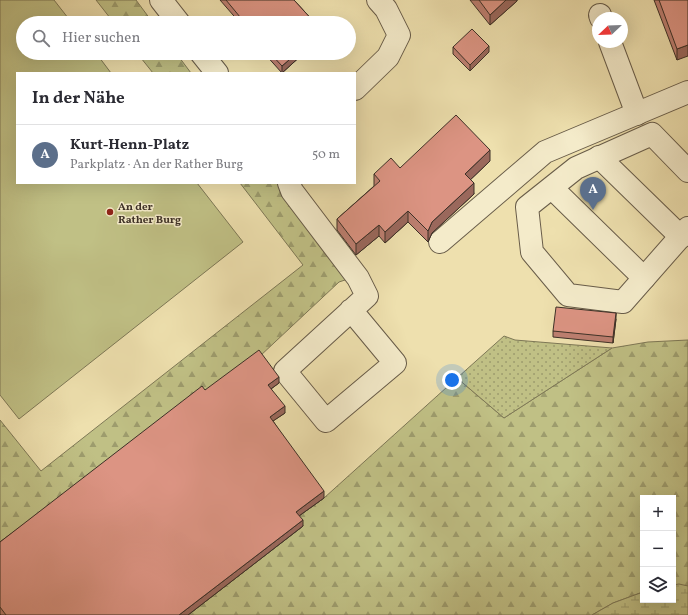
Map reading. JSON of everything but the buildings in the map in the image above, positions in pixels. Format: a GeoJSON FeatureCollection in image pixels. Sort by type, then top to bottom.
{"type":"FeatureCollection","features":[{"type":"Feature","properties":{"kind":"street"},"geometry":{"type":"LineString","coordinates":[[161,0],[173,16]]}},
{"type":"Feature","properties":{"kind":"street"},"geometry":{"type":"LineString","coordinates":[[356,88],[388,57],[398,35],[386,9],[378,0]]}},
{"type":"Feature","properties":{"kind":"street"},"geometry":{"type":"LineString","coordinates":[[612,48],[637,114]]}},
{"type":"Feature","properties":{"kind":"street"},"geometry":{"type":"LineString","coordinates":[[207,60],[216,72]]}},
{"type":"Feature","properties":{"kind":"street"},"geometry":{"type":"LineString","coordinates":[[440,242],[545,152],[688,92]]}},
{"type":"Feature","properties":{"kind":"street"},"geometry":{"type":"LineString","coordinates":[[599,157],[684,232],[623,302],[568,295],[532,252],[527,208],[576,168],[599,157],[652,134],[688,171]]}},
{"type":"Feature","properties":{"kind":"street"},"geometry":{"type":"LineString","coordinates":[[289,184],[292,191],[358,278],[367,296],[351,310],[285,371],[326,421],[395,363],[351,310]]}},
{"type":"Feature","properties":{"kind":"street"},"geometry":{"type":"LineString","coordinates":[[552,188],[644,278]]}},
{"type":"Feature","properties":{"kind":"green space","name":"An der Rather Burg"},"geometry":{"type":"Polygon","coordinates":[[[0,0],[54,0],[67,16],[16,16],[16,60],[101,60],[110,72],[16,72],[16,184],[198,184],[243,242],[19,419],[0,395],[0,0]]]}},
{"type":"Feature","properties":{"kind":"green space"},"geometry":{"type":"Polygon","coordinates":[[[96,0],[136,0],[148,16],[109,16],[96,0]]]}},
{"type":"Feature","properties":{"kind":"green space"},"geometry":{"type":"Polygon","coordinates":[[[143,60],[181,60],[190,72],[152,72],[143,60]]]}},
{"type":"Feature","properties":{"kind":"green space"},"geometry":{"type":"Polygon","coordinates":[[[241,184],[278,184],[354,277],[339,282],[259,357],[0,548],[0,420],[41,471],[303,265],[241,184]]]}},
{"type":"Feature","properties":{"kind":"green space"},"geometry":{"type":"Polygon","coordinates":[[[504,336],[515,340],[612,348],[504,418],[457,378],[504,336]]]}},
{"type":"Feature","properties":{"kind":"green space"},"geometry":{"type":"Polygon","coordinates":[[[688,340],[688,586],[676,585],[676,495],[640,495],[640,593],[613,603],[592,615],[188,615],[302,527],[296,518],[324,498],[457,378],[504,418],[612,348],[648,342],[688,340]]]}},
{"type":"Feature","properties":{"kind":"green space"},"geometry":{"type":"Polygon","coordinates":[[[676,584],[688,586],[688,615],[592,615],[613,603],[640,593],[640,603],[676,603],[676,584]]]}},
{"type":"Feature","properties":{"kind":"place","name":"Kurt-Henn-Platz"},"geometry":{"type":"Point","coordinates":[593,210]}},
{"type":"Feature","properties":{"kind":"place","name":"An der Rather Burg"},"geometry":{"type":"Point","coordinates":[110,212]}}]}
